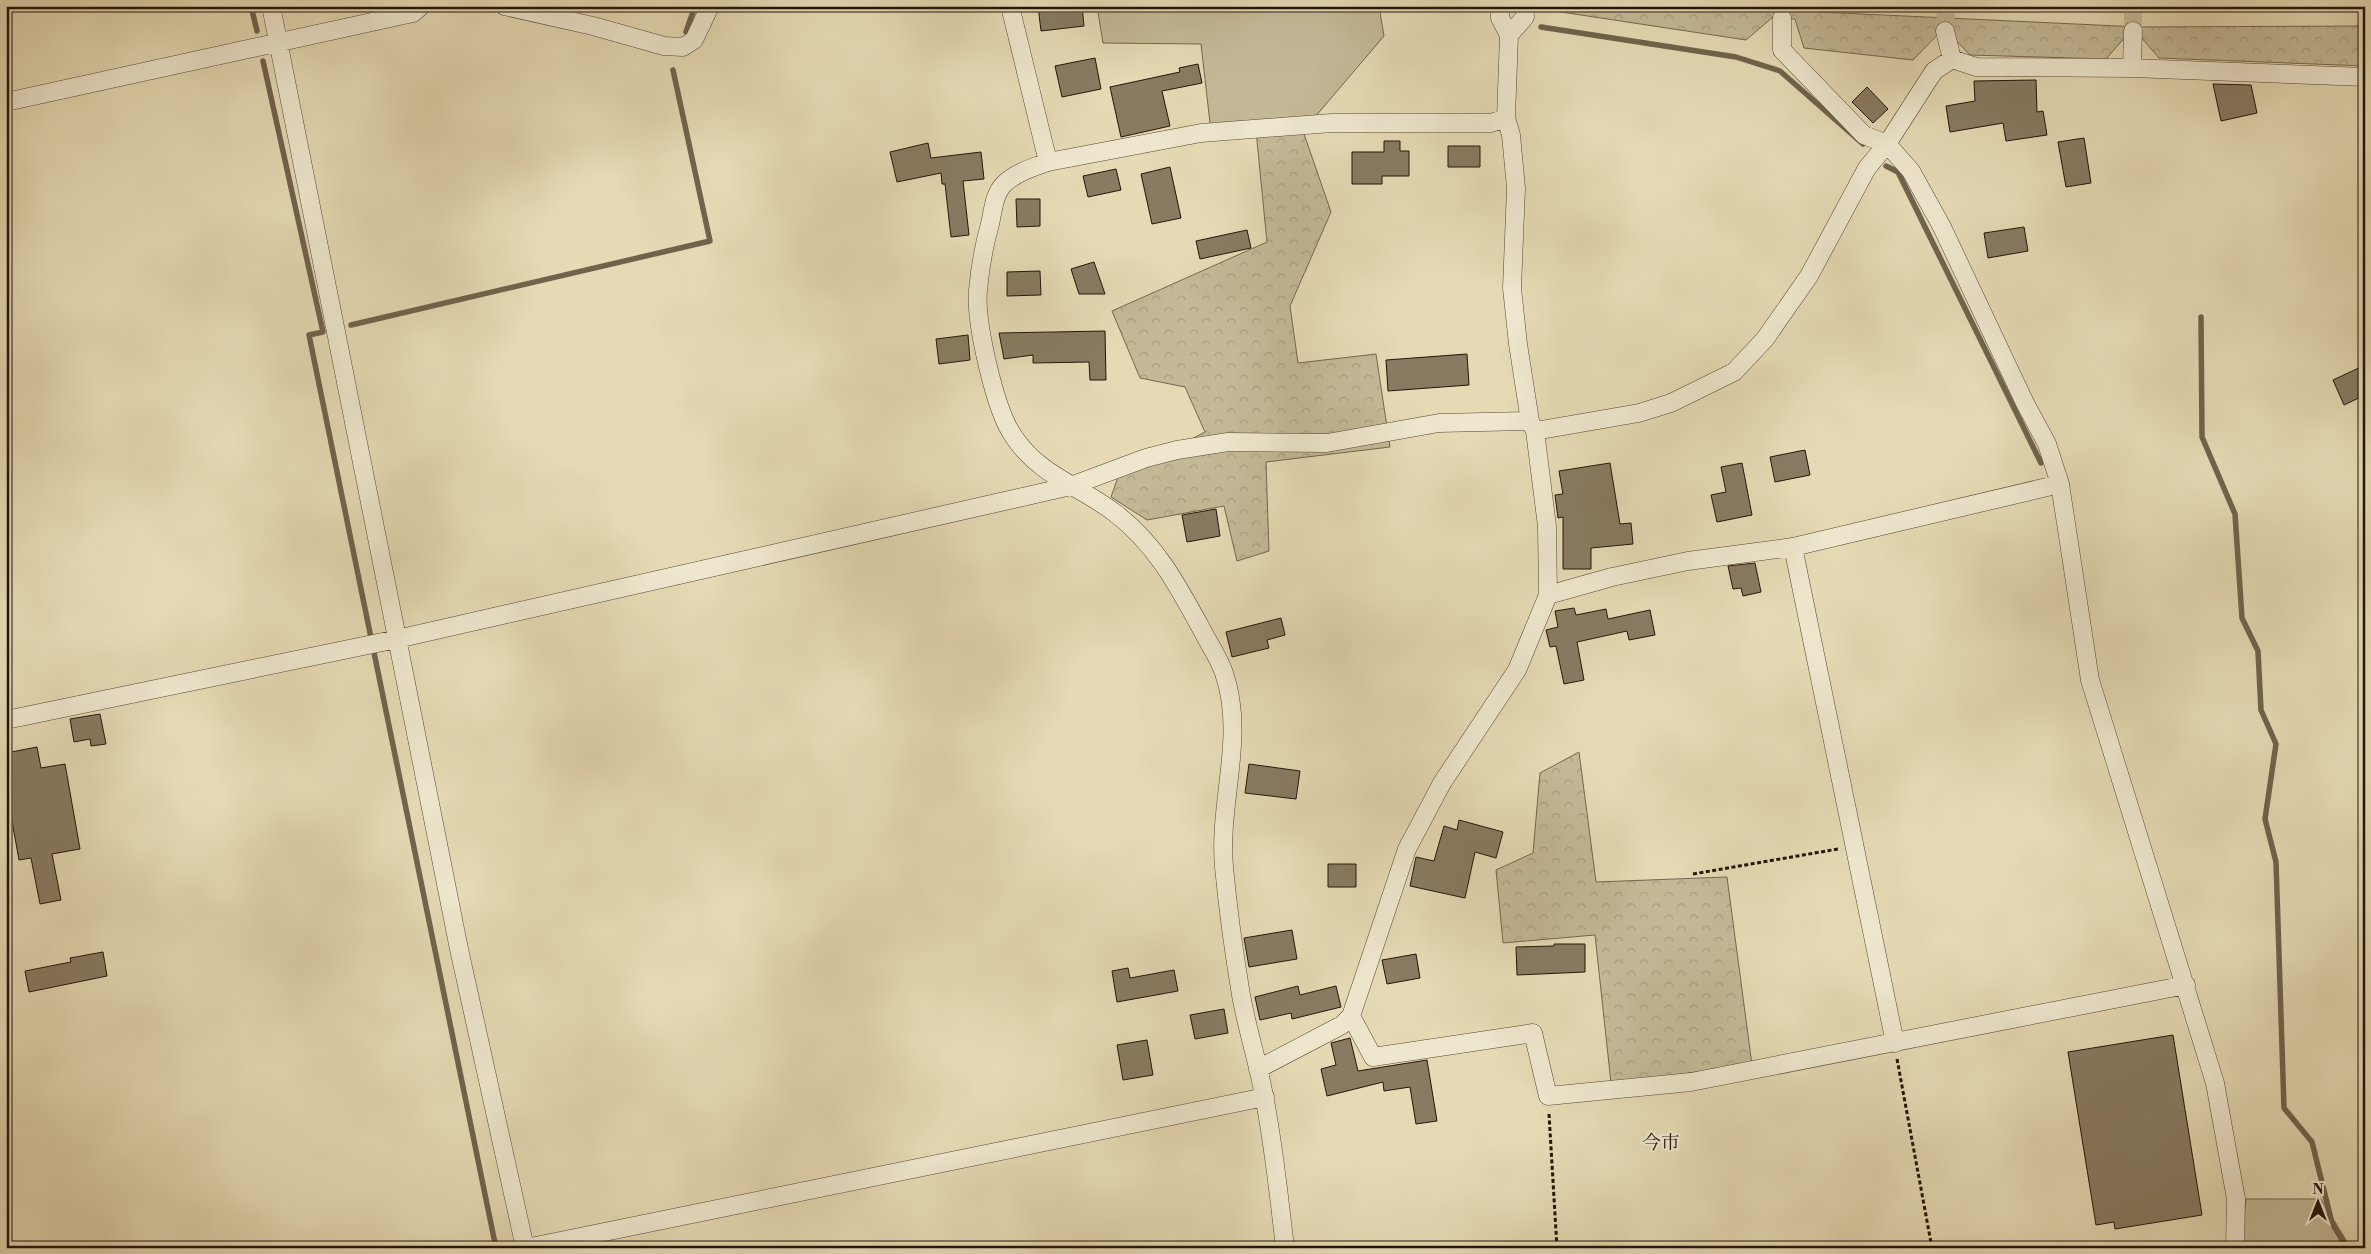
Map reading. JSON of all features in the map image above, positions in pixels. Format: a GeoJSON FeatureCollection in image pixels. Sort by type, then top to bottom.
{"type":"FeatureCollection","features":[{"type":"Feature","properties":{"kind":"street"},"geometry":{"type":"LineString","coordinates":[[271,6],[459,949],[526,1248],[1265,1097]]}},
{"type":"Feature","properties":{"kind":"street"},"geometry":{"type":"LineString","coordinates":[[6,102],[413,13],[421,6]]}},
{"type":"Feature","properties":{"kind":"street"},"geometry":{"type":"LineString","coordinates":[[504,6],[593,26],[664,46],[683,47],[694,40],[710,6]]}},
{"type":"Feature","properties":{"kind":"street"},"geometry":{"type":"LineString","coordinates":[[1010,6],[1048,162]]}},
{"type":"Feature","properties":{"kind":"street"},"geometry":{"type":"LineString","coordinates":[[1258,1069],[1342,1025],[1351,1016],[1407,850],[1442,783],[1517,670],[1548,595],[1547,526],[1518,344],[1512,288],[1516,188],[1511,135],[1506,118],[1508,36],[1500,18],[1500,6]]}},
{"type":"Feature","properties":{"kind":"street"},"geometry":{"type":"LineString","coordinates":[[1508,36],[1525,17],[1524,6]]}},
{"type":"Feature","properties":{"kind":"street"},"geometry":{"type":"LineString","coordinates":[[1782,18],[1782,50],[1864,135],[1887,144],[1911,171],[1942,227],[2025,403],[2047,444],[2060,484],[2090,680],[2112,756],[2186,985],[2215,1083],[2228,1145],[2236,1199],[2235,1248]]}},
{"type":"Feature","properties":{"kind":"street"},"geometry":{"type":"LineString","coordinates":[[1945,31],[1952,59]]}},
{"type":"Feature","properties":{"kind":"street"},"geometry":{"type":"LineString","coordinates":[[2132,68],[2133,31]]}},
{"type":"Feature","properties":{"kind":"street"},"geometry":{"type":"LineString","coordinates":[[6,720],[397,639],[1071,486],[1146,458],[1177,450],[1228,442],[1327,443],[1439,424],[1532,426],[1639,413],[1671,403],[1734,372],[1766,339],[1809,276],[1867,168],[1887,144],[1934,71],[1952,59]]}},
{"type":"Feature","properties":{"kind":"street"},"geometry":{"type":"LineString","coordinates":[[1952,59],[1976,67],[2132,68],[2365,77]]}},
{"type":"Feature","properties":{"kind":"street"},"geometry":{"type":"LineString","coordinates":[[1285,1248],[1265,1097],[1241,997],[1224,866],[1223,831],[1234,737],[1233,704],[1224,671],[1170,571],[1142,537],[1117,514],[1046,472],[1027,455],[1012,434],[1001,413],[981,329],[978,293],[985,244],[996,197],[1004,183],[1048,162],[1201,133],[1332,123],[1491,123],[1506,118]]}},
{"type":"Feature","properties":{"kind":"street"},"geometry":{"type":"LineString","coordinates":[[1548,595],[1612,577],[1688,561],[1792,547],[2060,484]]}},
{"type":"Feature","properties":{"kind":"street"},"geometry":{"type":"LineString","coordinates":[[1792,547],[1895,1043]]}},
{"type":"Feature","properties":{"kind":"street"},"geometry":{"type":"LineString","coordinates":[[1351,1016],[1373,1057],[1533,1033],[1548,1096],[1691,1082],[2186,985]]}},
{"type":"Feature","properties":{"kind":"path"},"geometry":{"type":"LineString","coordinates":[[1693,874],[1854,846]]}},
{"type":"Feature","properties":{"kind":"path"},"geometry":{"type":"LineString","coordinates":[[1895,1043],[1932,1248]]}},
{"type":"Feature","properties":{"kind":"path"},"geometry":{"type":"LineString","coordinates":[[1548,1096],[1557,1248]]}},
{"type":"Feature","properties":{"kind":"green space"},"geometry":{"type":"Polygon","coordinates":[[[1097,6],[1224,10],[1232,6],[1379,6],[1384,36],[1303,131],[1211,132],[1201,44],[1103,43],[1097,6]]]}},
{"type":"Feature","properties":{"kind":"green space"},"geometry":{"type":"Polygon","coordinates":[[[1546,6],[1761,6],[1819,12],[2140,27],[2365,26],[2365,66],[2159,58],[2133,28],[2106,59],[1970,55],[1944,28],[1913,60],[1804,48],[1795,19],[1773,17],[1746,40],[1548,10],[1546,6]]]}},
{"type":"Feature","properties":{"kind":"green space"},"geometry":{"type":"Polygon","coordinates":[[[1256,131],[1303,131],[1331,212],[1290,306],[1298,363],[1376,354],[1390,447],[1266,462],[1269,551],[1237,561],[1224,506],[1147,520],[1111,497],[1118,477],[1205,432],[1185,387],[1140,378],[1112,311],[1267,242],[1256,131]]]}},
{"type":"Feature","properties":{"kind":"green space"},"geometry":{"type":"Polygon","coordinates":[[[1579,752],[1596,882],[1727,877],[1752,1065],[1611,1083],[1595,935],[1503,943],[1496,870],[1533,853],[1540,773],[1579,752]]]}},
{"type":"Feature","properties":{"kind":"green space"},"geometry":{"type":"Polygon","coordinates":[[[2246,1199],[2321,1199],[2351,1248],[2240,1248],[2246,1199]]]}},
{"type":"Feature","properties":{"kind":"building"},"geometry":{"type":"Polygon","coordinates":[[[1038,6],[1082,6],[1084,26],[1041,31],[1038,6]]]}},
{"type":"Feature","properties":{"kind":"building"},"geometry":{"type":"Polygon","coordinates":[[[1095,58],[1101,89],[1062,97],[1055,66],[1095,58]]]}},
{"type":"Feature","properties":{"kind":"building"},"geometry":{"type":"Polygon","coordinates":[[[1198,64],[1202,83],[1162,91],[1170,126],[1121,137],[1110,87],[1180,72],[1179,68],[1198,64]]]}},
{"type":"Feature","properties":{"kind":"building"},"geometry":{"type":"Polygon","coordinates":[[[2036,80],[2037,112],[2043,111],[2047,135],[2006,141],[2003,123],[1950,132],[1946,106],[1975,101],[1974,81],[2036,80]]]}},
{"type":"Feature","properties":{"kind":"building"},"geometry":{"type":"Polygon","coordinates":[[[2213,84],[2251,85],[2257,113],[2221,121],[2213,84]]]}},
{"type":"Feature","properties":{"kind":"building"},"geometry":{"type":"Polygon","coordinates":[[[1867,87],[1888,109],[1873,123],[1852,102],[1867,87]]]}},
{"type":"Feature","properties":{"kind":"building"},"geometry":{"type":"Polygon","coordinates":[[[2084,138],[2091,183],[2066,187],[2058,142],[2084,138]]]}},
{"type":"Feature","properties":{"kind":"building"},"geometry":{"type":"Polygon","coordinates":[[[1384,141],[1400,141],[1400,151],[1409,151],[1409,176],[1382,176],[1382,184],[1352,184],[1352,152],[1384,152],[1384,141]]]}},
{"type":"Feature","properties":{"kind":"building"},"geometry":{"type":"Polygon","coordinates":[[[928,143],[931,158],[981,152],[984,179],[963,181],[969,235],[951,237],[945,184],[942,184],[941,173],[897,182],[890,152],[928,143]]]}},
{"type":"Feature","properties":{"kind":"building"},"geometry":{"type":"Polygon","coordinates":[[[1448,146],[1480,146],[1480,167],[1448,167],[1448,146]]]}},
{"type":"Feature","properties":{"kind":"building"},"geometry":{"type":"Polygon","coordinates":[[[1170,167],[1181,218],[1152,224],[1141,174],[1170,167]]]}},
{"type":"Feature","properties":{"kind":"building"},"geometry":{"type":"Polygon","coordinates":[[[1116,169],[1121,190],[1088,197],[1083,176],[1116,169]]]}},
{"type":"Feature","properties":{"kind":"building"},"geometry":{"type":"Polygon","coordinates":[[[1016,199],[1040,199],[1040,226],[1017,227],[1016,199]]]}},
{"type":"Feature","properties":{"kind":"building"},"geometry":{"type":"Polygon","coordinates":[[[2024,227],[2028,251],[1988,258],[1984,233],[2024,227]]]}},
{"type":"Feature","properties":{"kind":"building"},"geometry":{"type":"Polygon","coordinates":[[[1247,230],[1251,248],[1200,259],[1196,241],[1247,230]]]}},
{"type":"Feature","properties":{"kind":"building"},"geometry":{"type":"Polygon","coordinates":[[[1094,262],[1105,294],[1079,294],[1071,269],[1094,262]]]}},
{"type":"Feature","properties":{"kind":"building"},"geometry":{"type":"Polygon","coordinates":[[[1040,271],[1041,295],[1007,296],[1007,272],[1040,271]]]}},
{"type":"Feature","properties":{"kind":"building"},"geometry":{"type":"Polygon","coordinates":[[[1105,331],[1106,380],[1090,380],[1089,362],[1033,363],[1033,355],[1004,359],[999,333],[1105,331]]]}},
{"type":"Feature","properties":{"kind":"building"},"geometry":{"type":"Polygon","coordinates":[[[968,335],[970,360],[939,364],[936,339],[968,335]]]}},
{"type":"Feature","properties":{"kind":"building"},"geometry":{"type":"Polygon","coordinates":[[[1467,354],[1469,385],[1388,391],[1386,360],[1467,354]]]}},
{"type":"Feature","properties":{"kind":"building"},"geometry":{"type":"Polygon","coordinates":[[[2365,365],[2365,395],[2344,405],[2333,380],[2365,365]]]}},
{"type":"Feature","properties":{"kind":"building"},"geometry":{"type":"Polygon","coordinates":[[[1805,450],[1810,475],[1775,482],[1770,457],[1805,450]]]}},
{"type":"Feature","properties":{"kind":"building"},"geometry":{"type":"Polygon","coordinates":[[[1610,463],[1620,524],[1631,523],[1633,544],[1591,548],[1591,569],[1563,569],[1563,517],[1558,518],[1555,495],[1563,494],[1559,471],[1610,463]]]}},
{"type":"Feature","properties":{"kind":"building"},"geometry":{"type":"Polygon","coordinates":[[[1742,463],[1752,515],[1717,522],[1711,495],[1726,492],[1721,467],[1742,463]]]}},
{"type":"Feature","properties":{"kind":"building"},"geometry":{"type":"Polygon","coordinates":[[[1216,509],[1220,536],[1187,542],[1182,515],[1216,509]]]}},
{"type":"Feature","properties":{"kind":"building"},"geometry":{"type":"Polygon","coordinates":[[[1755,563],[1761,592],[1743,596],[1741,588],[1733,589],[1728,566],[1755,563]]]}},
{"type":"Feature","properties":{"kind":"building"},"geometry":{"type":"Polygon","coordinates":[[[1574,608],[1576,615],[1606,609],[1608,619],[1650,610],[1655,635],[1629,640],[1627,631],[1577,642],[1584,680],[1564,684],[1556,646],[1550,647],[1546,630],[1558,627],[1555,611],[1574,608]]]}},
{"type":"Feature","properties":{"kind":"building"},"geometry":{"type":"Polygon","coordinates":[[[1281,618],[1285,635],[1267,640],[1269,648],[1232,657],[1226,632],[1281,618]]]}},
{"type":"Feature","properties":{"kind":"building"},"geometry":{"type":"Polygon","coordinates":[[[100,714],[106,744],[91,746],[90,739],[74,742],[70,719],[100,714]]]}},
{"type":"Feature","properties":{"kind":"building"},"geometry":{"type":"Polygon","coordinates":[[[37,747],[41,768],[65,764],[80,849],[52,854],[61,900],[40,904],[31,858],[19,860],[6,788],[6,753],[37,747]]]}},
{"type":"Feature","properties":{"kind":"building"},"geometry":{"type":"Polygon","coordinates":[[[1249,764],[1300,771],[1296,799],[1245,793],[1249,764]]]}},
{"type":"Feature","properties":{"kind":"building"},"geometry":{"type":"Polygon","coordinates":[[[1459,820],[1503,832],[1496,858],[1475,852],[1465,898],[1410,886],[1416,857],[1434,861],[1444,826],[1457,830],[1459,820]]]}},
{"type":"Feature","properties":{"kind":"building"},"geometry":{"type":"Polygon","coordinates":[[[1328,864],[1356,864],[1356,887],[1328,887],[1328,864]]]}},
{"type":"Feature","properties":{"kind":"building"},"geometry":{"type":"Polygon","coordinates":[[[1292,930],[1297,959],[1249,967],[1244,938],[1292,930]]]}},
{"type":"Feature","properties":{"kind":"building"},"geometry":{"type":"Polygon","coordinates":[[[1554,944],[1585,944],[1585,972],[1517,975],[1516,947],[1554,946],[1554,944]]]}},
{"type":"Feature","properties":{"kind":"building"},"geometry":{"type":"Polygon","coordinates":[[[103,952],[107,976],[29,992],[25,971],[71,962],[70,958],[103,952]]]}},
{"type":"Feature","properties":{"kind":"building"},"geometry":{"type":"Polygon","coordinates":[[[1416,954],[1420,978],[1387,984],[1382,960],[1416,954]]]}},
{"type":"Feature","properties":{"kind":"building"},"geometry":{"type":"Polygon","coordinates":[[[1128,968],[1130,978],[1174,970],[1178,991],[1117,1002],[1112,971],[1128,968]]]}},
{"type":"Feature","properties":{"kind":"building"},"geometry":{"type":"Polygon","coordinates":[[[1298,986],[1300,995],[1336,986],[1341,1007],[1292,1019],[1291,1013],[1260,1020],[1255,997],[1298,986]]]}},
{"type":"Feature","properties":{"kind":"building"},"geometry":{"type":"Polygon","coordinates":[[[1224,1009],[1228,1033],[1195,1039],[1190,1015],[1224,1009]]]}},
{"type":"Feature","properties":{"kind":"building"},"geometry":{"type":"Polygon","coordinates":[[[2173,1035],[2202,1215],[2115,1229],[2114,1222],[2096,1225],[2068,1052],[2173,1035]]]}},
{"type":"Feature","properties":{"kind":"building"},"geometry":{"type":"Polygon","coordinates":[[[1350,1038],[1358,1071],[1427,1060],[1437,1121],[1416,1124],[1410,1087],[1384,1091],[1383,1082],[1327,1096],[1321,1069],[1336,1065],[1331,1043],[1350,1038]]]}},
{"type":"Feature","properties":{"kind":"building"},"geometry":{"type":"Polygon","coordinates":[[[1147,1040],[1153,1075],[1123,1080],[1117,1045],[1147,1040]]]}},
{"type":"Feature","properties":{"kind":"waterway"},"geometry":{"type":"LineString","coordinates":[[251,6],[257,31]]}},
{"type":"Feature","properties":{"kind":"waterway"},"geometry":{"type":"LineString","coordinates":[[686,32],[695,6]]}},
{"type":"Feature","properties":{"kind":"waterway"},"geometry":{"type":"LineString","coordinates":[[1541,27],[1736,57],[1780,71],[1863,144]]}},
{"type":"Feature","properties":{"kind":"waterway"},"geometry":{"type":"LineString","coordinates":[[263,61],[323,332],[309,335],[496,1248]]}},
{"type":"Feature","properties":{"kind":"waterway"},"geometry":{"type":"LineString","coordinates":[[351,325],[710,241],[673,70]]}},
{"type":"Feature","properties":{"kind":"waterway"},"geometry":{"type":"LineString","coordinates":[[1886,166],[1898,172],[2041,463]]}},
{"type":"Feature","properties":{"kind":"waterway"},"geometry":{"type":"LineString","coordinates":[[2201,317],[2202,437],[2235,514],[2242,618],[2258,651],[2261,710],[2276,744],[2265,819],[2276,862],[2284,1108],[2312,1142],[2332,1223],[2347,1248]]}},
{"type":"Feature","properties":{"kind":"tunnel"},"geometry":{"type":"LineString","coordinates":[[1945,31],[1946,6]]}},
{"type":"Feature","properties":{"kind":"tunnel"},"geometry":{"type":"LineString","coordinates":[[2133,6],[2133,31]]}},
{"type":"Feature","properties":{"kind":"district","name":"今市"},"geometry":{"type":"Point","coordinates":[1661,1142]}}]}
